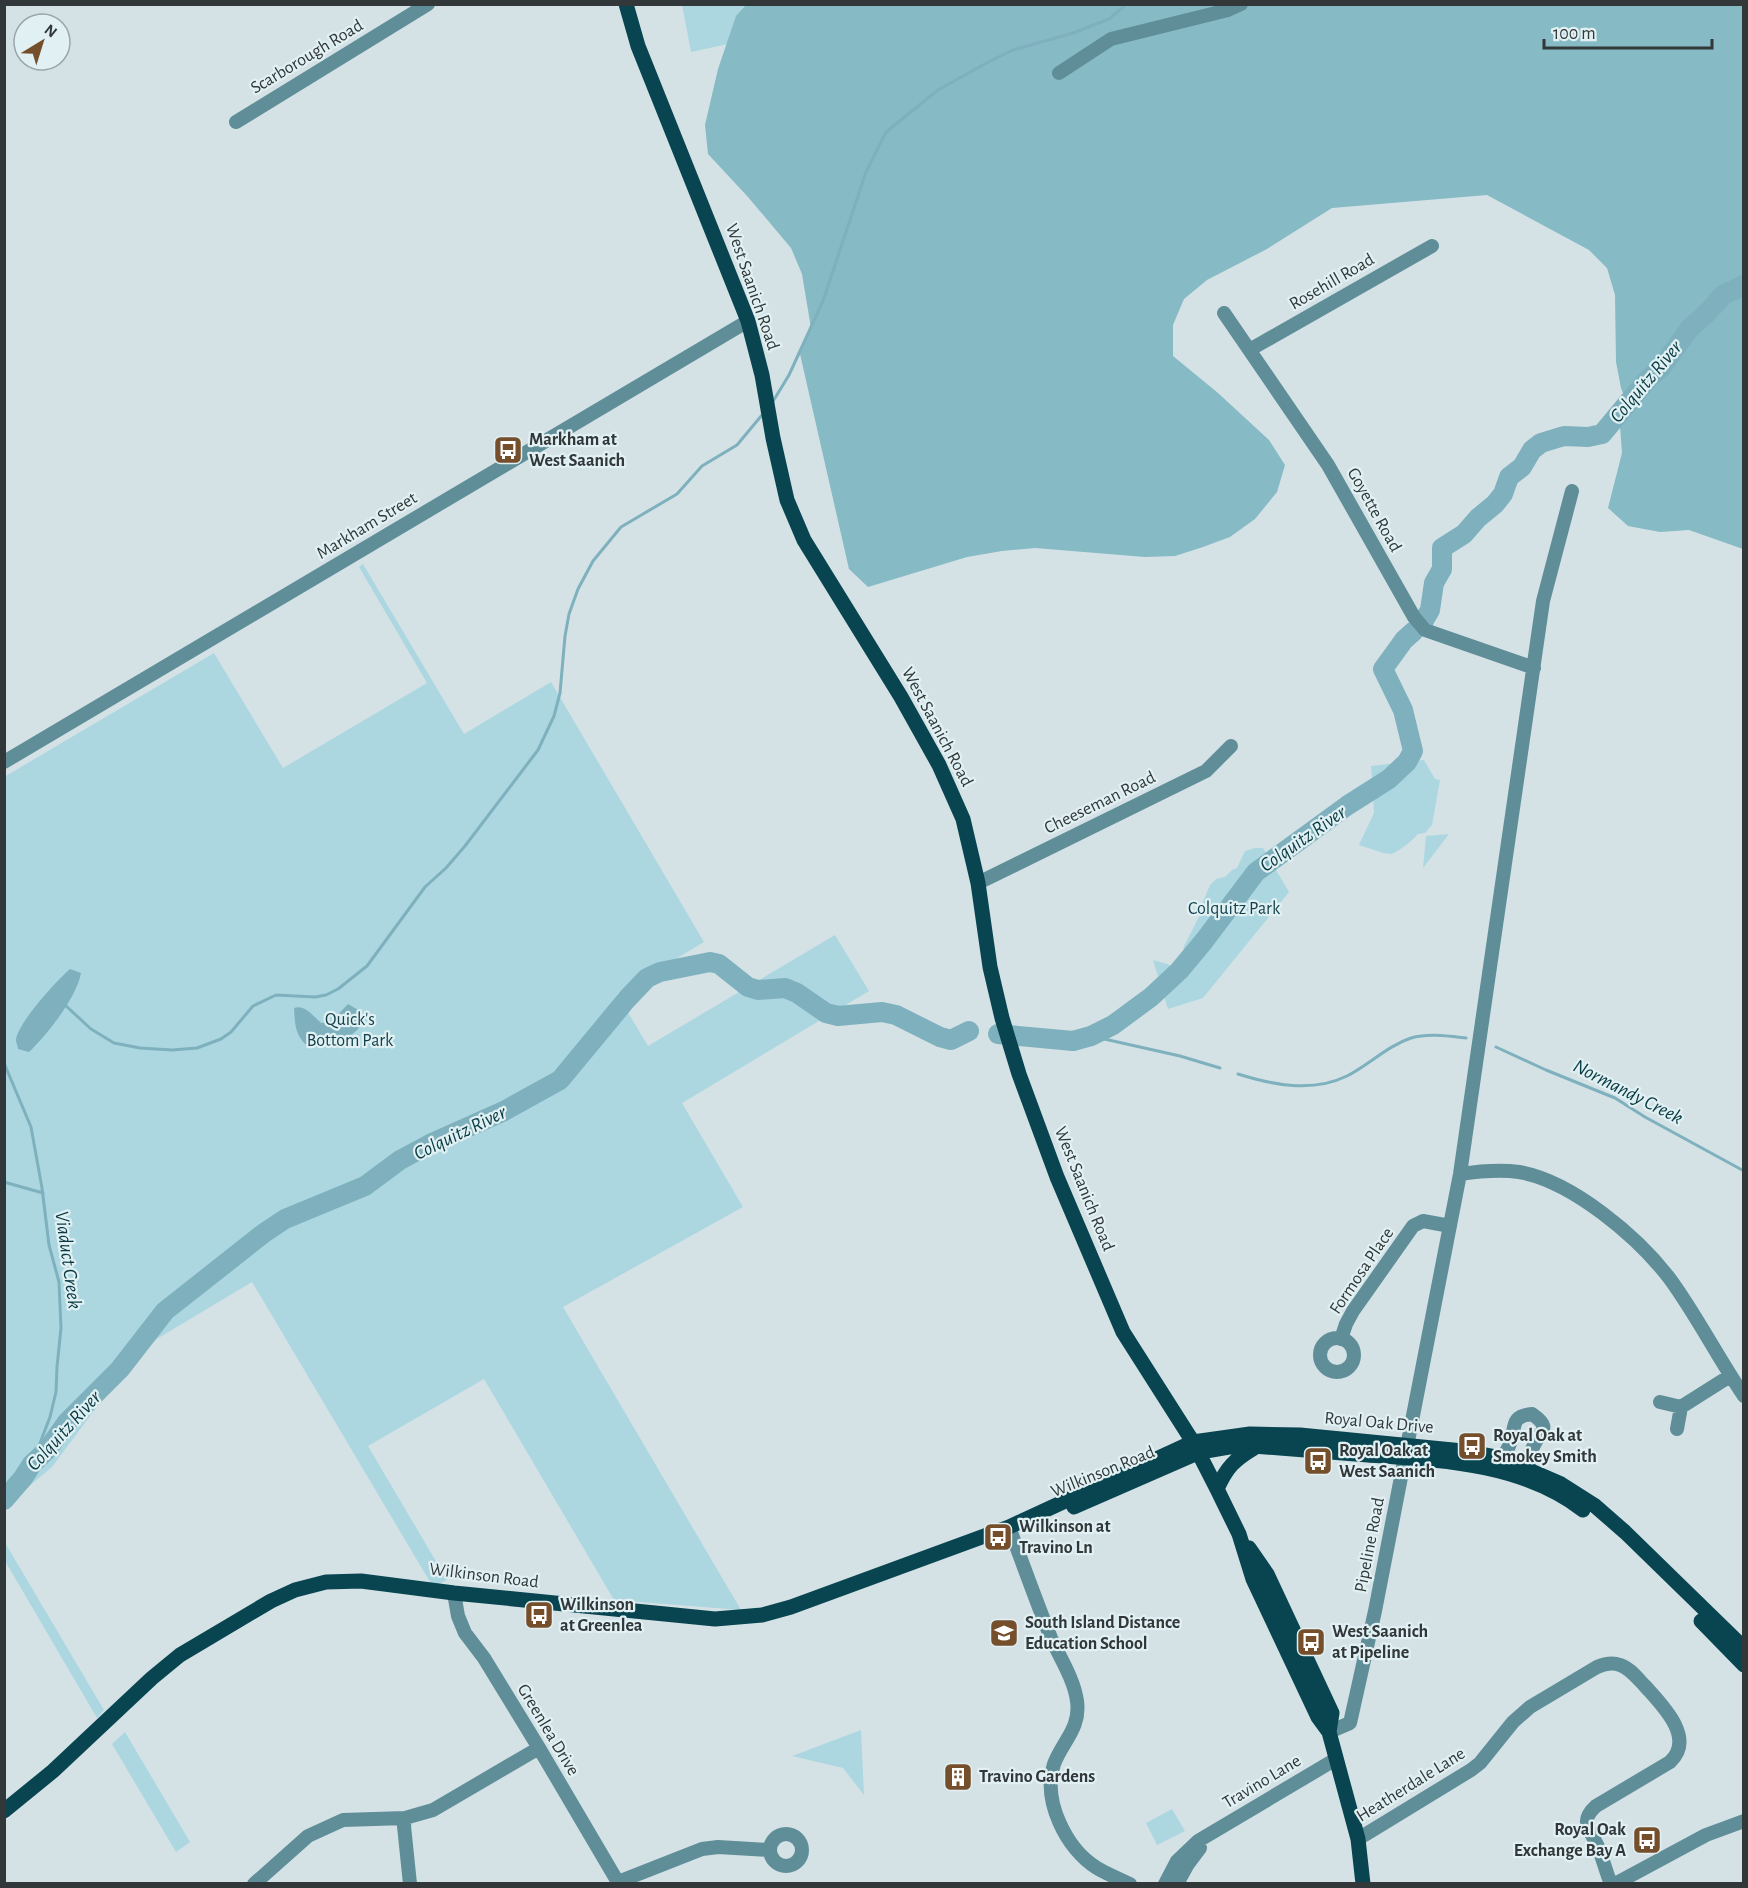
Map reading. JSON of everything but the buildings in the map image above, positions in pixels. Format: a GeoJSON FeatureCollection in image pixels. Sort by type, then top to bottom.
{"type":"FeatureCollection","features":[{"type":"Feature","properties":{"kind":"main road","name":"West Saanich Road"},"geometry":{"type":"LineString","coordinates":[[626,4],[638,46],[748,321],[762,375],[772,438],[787,500],[804,540],[901,697],[939,765],[963,819],[978,883],[990,967],[1002,1018],[1046,1149],[1123,1332],[1197,1447],[1239,1534],[1267,1574],[1332,1713],[1329,1732],[1358,1839],[1363,1884]]}},
{"type":"Feature","properties":{"kind":"main road","name":"Royal Oak Drive"},"geometry":{"type":"LineString","coordinates":[[1197,1447],[1250,1434],[1300,1435],[1406,1451],[1504,1472],[1535,1483],[1576,1505],[1611,1532],[1743,1665]]}},
{"type":"Feature","properties":{"kind":"main road","name":"Royal Oak Drive"},"geometry":{"type":"LineString","coordinates":[[1197,1447],[1463,1451],[1501,1458],[1561,1484],[1594,1505],[1625,1532],[1743,1648]]}},
{"type":"Feature","properties":{"kind":"main road","name":"Wilkinson Road"},"geometry":{"type":"LineString","coordinates":[[4,1811],[53,1771],[152,1678],[180,1655],[271,1601],[295,1590],[326,1582],[361,1581],[454,1593],[715,1619],[762,1615],[791,1607],[1010,1526],[1197,1447]]}},
{"type":"Feature","properties":{"kind":"main road"},"geometry":{"type":"LineString","coordinates":[[1217,1489],[1226,1470],[1237,1458],[1257,1447]]}},
{"type":"Feature","properties":{"kind":"street","name":"Scarborough Road"},"geometry":{"type":"LineString","coordinates":[[236,122],[428,4]]}},
{"type":"Feature","properties":{"kind":"street"},"geometry":{"type":"LineString","coordinates":[[1059,73],[1111,39],[1228,10],[1241,4]]}},
{"type":"Feature","properties":{"kind":"street","name":"Rosehill Road"},"geometry":{"type":"LineString","coordinates":[[1251,349],[1432,246]]}},
{"type":"Feature","properties":{"kind":"street","name":"Goyette Road"},"geometry":{"type":"LineString","coordinates":[[1224,313],[1251,349],[1328,465],[1414,617],[1425,630],[1534,668]]}},
{"type":"Feature","properties":{"kind":"street","name":"Markham Street"},"geometry":{"type":"LineString","coordinates":[[4,762],[748,321]]}},
{"type":"Feature","properties":{"kind":"street"},"geometry":{"type":"LineString","coordinates":[[1406,1451],[1460,1174],[1543,601],[1572,491]]}},
{"type":"Feature","properties":{"kind":"street","name":"Cheeseman Road"},"geometry":{"type":"LineString","coordinates":[[978,883],[1206,771],[1231,746]]}},
{"type":"Feature","properties":{"kind":"street"},"geometry":{"type":"LineString","coordinates":[[1460,1174],[1488,1170],[1518,1172],[1540,1177],[1596,1208],[1643,1250],[1670,1279],[1743,1396]]}},
{"type":"Feature","properties":{"kind":"street","name":"Formosa Place"},"geometry":{"type":"LineString","coordinates":[[1341,1339],[1353,1311],[1413,1226],[1423,1221],[1450,1226]]}},
{"type":"Feature","properties":{"kind":"street"},"geometry":{"type":"LineString","coordinates":[[1659,1402],[1681,1407],[1730,1376]]}},
{"type":"Feature","properties":{"kind":"street"},"geometry":{"type":"LineString","coordinates":[[1677,1429],[1681,1407]]}},
{"type":"Feature","properties":{"kind":"street"},"geometry":{"type":"LineString","coordinates":[[1501,1458],[1509,1447],[1514,1425],[1518,1419],[1523,1415],[1532,1414],[1539,1419],[1543,1426],[1543,1433],[1532,1448],[1528,1468]]}},
{"type":"Feature","properties":{"kind":"street","name":"Pipeline Road"},"geometry":{"type":"LineString","coordinates":[[1329,1732],[1350,1723],[1376,1611],[1406,1451]]}},
{"type":"Feature","properties":{"kind":"street"},"geometry":{"type":"LineString","coordinates":[[1010,1526],[1015,1563],[1028,1576],[1077,1701],[1074,1728],[1054,1766],[1052,1780],[1056,1810],[1062,1827],[1084,1858],[1096,1868],[1130,1884]]}},
{"type":"Feature","properties":{"kind":"street","name":"Greenlea Drive"},"geometry":{"type":"LineString","coordinates":[[454,1593],[458,1616],[465,1633],[484,1658],[618,1883]]}},
{"type":"Feature","properties":{"kind":"street","name":"Heatherdale Lane"},"geometry":{"type":"LineString","coordinates":[[1358,1839],[1419,1803],[1480,1762],[1513,1722],[1530,1707],[1597,1667],[1608,1663],[1620,1665],[1633,1673],[1668,1711],[1678,1735],[1680,1747],[1670,1762],[1590,1811],[1587,1818],[1588,1829],[1598,1846],[1613,1884]]}},
{"type":"Feature","properties":{"kind":"street"},"geometry":{"type":"LineString","coordinates":[[254,1884],[309,1836],[343,1820],[405,1818],[433,1810],[539,1748]]}},
{"type":"Feature","properties":{"kind":"street","name":"Travino Lane"},"geometry":{"type":"LineString","coordinates":[[1165,1884],[1177,1860],[1187,1850],[1336,1759]]}},
{"type":"Feature","properties":{"kind":"street"},"geometry":{"type":"LineString","coordinates":[[405,1818],[410,1884]]}},
{"type":"Feature","properties":{"kind":"street"},"geometry":{"type":"LineString","coordinates":[[1613,1884],[1706,1835],[1743,1821]]}},
{"type":"Feature","properties":{"kind":"street","name":"Travino Lane"},"geometry":{"type":"LineString","coordinates":[[1177,1884],[1208,1836]]}},
{"type":"Feature","properties":{"kind":"street"},"geometry":{"type":"LineString","coordinates":[[618,1883],[702,1849],[718,1847],[770,1850]]}},
{"type":"Feature","properties":{"kind":"green space"},"geometry":{"type":"Polygon","coordinates":[[[682,5],[763,5],[779,33],[691,52],[682,5]]]}},
{"type":"Feature","properties":{"kind":"green space","name":"Quick's Bottom Park"},"geometry":{"type":"Polygon","coordinates":[[[363,564],[464,734],[551,682],[704,942],[617,994],[648,1046],[835,935],[869,991],[682,1103],[743,1207],[563,1307],[741,1610],[614,1600],[484,1379],[368,1446],[447,1580],[433,1587],[252,1282],[140,1349],[52,1467],[21,1493],[5,1480],[4,777],[214,653],[283,768],[427,683],[359,567],[363,564]]]}},
{"type":"Feature","properties":{"kind":"green space"},"geometry":{"type":"Polygon","coordinates":[[[1424,760],[1435,779],[1440,780],[1432,825],[1425,833],[1418,834],[1392,854],[1359,845],[1374,813],[1371,766],[1424,760]]]}},
{"type":"Feature","properties":{"kind":"green space"},"geometry":{"type":"Polygon","coordinates":[[[1449,834],[1423,868],[1426,836],[1449,834]]]}},
{"type":"Feature","properties":{"kind":"green space","name":"Colquitz Park"},"geometry":{"type":"Polygon","coordinates":[[[1263,848],[1289,892],[1203,998],[1168,1009],[1153,960],[1177,967],[1181,966],[1184,946],[1201,913],[1202,904],[1210,885],[1216,879],[1225,877],[1237,868],[1245,851],[1263,848]]]}},
{"type":"Feature","properties":{"kind":"green space"},"geometry":{"type":"Polygon","coordinates":[[[4,1541],[104,1710],[97,1718],[5,1561],[4,1541]]]}},
{"type":"Feature","properties":{"kind":"green space"},"geometry":{"type":"Polygon","coordinates":[[[861,1730],[864,1795],[843,1768],[792,1756],[861,1730]]]}},
{"type":"Feature","properties":{"kind":"green space"},"geometry":{"type":"Polygon","coordinates":[[[125,1732],[190,1842],[176,1852],[112,1744],[125,1732]]]}},
{"type":"Feature","properties":{"kind":"green space"},"geometry":{"type":"Polygon","coordinates":[[[1172,1809],[1185,1831],[1157,1845],[1146,1823],[1172,1809]]]}},
{"type":"Feature","properties":{"kind":"shaded area"},"geometry":{"type":"Polygon","coordinates":[[[746,5],[1743,5],[1743,549],[1689,530],[1660,532],[1628,526],[1608,508],[1622,453],[1620,426],[1627,403],[1621,388],[1616,362],[1615,295],[1607,268],[1589,250],[1487,195],[1332,208],[1267,249],[1207,280],[1184,299],[1173,325],[1173,356],[1269,440],[1285,465],[1277,492],[1255,519],[1230,537],[1175,556],[1145,557],[1035,548],[1002,551],[967,557],[868,587],[849,569],[800,354],[811,328],[802,274],[791,248],[708,154],[705,125],[718,69],[736,16],[746,5]]]}},
{"type":"Feature","properties":{"kind":"shaded area"},"geometry":{"type":"Polygon","coordinates":[[[70,969],[81,973],[68,1004],[29,1052],[18,1049],[16,1040],[18,1033],[30,1013],[70,969]]]}},
{"type":"Feature","properties":{"kind":"shaded area"},"geometry":{"type":"Polygon","coordinates":[[[348,1004],[360,1011],[365,1020],[354,1033],[341,1041],[310,1048],[301,1040],[294,1008],[305,1009],[321,1023],[332,1021],[348,1004]]]}},
{"type":"Feature","properties":{"kind":"waterway"},"geometry":{"type":"LineString","coordinates":[[772,403],[789,375],[823,301],[866,172],[886,132],[938,90],[990,61],[1013,50],[1073,33],[1109,19],[1127,4]]}},
{"type":"Feature","properties":{"kind":"waterway","name":"Colquitz River"},"geometry":{"type":"LineString","coordinates":[[1423,622],[1430,610],[1434,583],[1442,569],[1442,548],[1464,534],[1495,504],[1503,494],[1509,477],[1522,467],[1532,450],[1541,443],[1564,436],[1588,437],[1602,434],[1647,380],[1661,368],[1690,328],[1723,295],[1744,285]]}},
{"type":"Feature","properties":{"kind":"waterway"},"geometry":{"type":"LineString","coordinates":[[65,1005],[91,1029],[114,1043],[140,1048],[172,1050],[197,1048],[221,1039],[231,1032],[253,1006],[276,995],[315,997],[326,995],[338,989],[367,966],[425,887],[465,846],[538,750],[554,716],[560,693],[569,614],[578,589],[593,561],[621,527],[677,494],[702,466],[737,445],[762,415]]}},
{"type":"Feature","properties":{"kind":"waterway","name":"Colquitz River"},"geometry":{"type":"LineString","coordinates":[[998,1034],[1073,1041],[1091,1036],[1113,1025],[1151,997],[1179,971],[1256,872],[1348,805],[1389,779],[1407,762],[1413,751],[1403,710],[1383,669],[1404,640],[1414,631]]}},
{"type":"Feature","properties":{"kind":"waterway","name":"Colquitz River"},"geometry":{"type":"LineString","coordinates":[[4,1500],[32,1464],[48,1449],[67,1422],[120,1369],[165,1311],[285,1219],[365,1186],[400,1160],[504,1111],[560,1080],[647,978],[660,972],[710,962],[719,964],[748,987],[758,990],[785,988],[797,993],[826,1013],[838,1016],[882,1012],[896,1015],[940,1037],[951,1040],[969,1031]]}},
{"type":"Feature","properties":{"kind":"waterway","name":"Normandy Creek"},"geometry":{"type":"LineString","coordinates":[[1238,1074],[1292,1086],[1320,1084],[1347,1076],[1402,1041],[1411,1038],[1431,1035],[1466,1038]]}},
{"type":"Feature","properties":{"kind":"waterway","name":"Normandy Creek"},"geometry":{"type":"LineString","coordinates":[[1091,1036],[1180,1056],[1220,1068]]}},
{"type":"Feature","properties":{"kind":"waterway","name":"Normandy Creek"},"geometry":{"type":"LineString","coordinates":[[1496,1047],[1615,1098],[1744,1171]]}},
{"type":"Feature","properties":{"kind":"waterway","name":"Viaduct Creek"},"geometry":{"type":"LineString","coordinates":[[4,1063],[31,1127],[49,1245],[59,1282],[61,1328],[56,1392],[50,1417],[32,1464]]}},
{"type":"Feature","properties":{"kind":"waterway"},"geometry":{"type":"LineString","coordinates":[[4,1182],[43,1193]]}},
{"type":"Feature","properties":{"kind":"place","name":"Markham at West Saanich"},"geometry":{"type":"Point","coordinates":[508,450]}},
{"type":"Feature","properties":{"kind":"place","name":"Royal Oak at Smokey Smith"},"geometry":{"type":"Point","coordinates":[1472,1446]}},
{"type":"Feature","properties":{"kind":"place","name":"Royal Oak at West Saanich"},"geometry":{"type":"Point","coordinates":[1318,1461]}},
{"type":"Feature","properties":{"kind":"place","name":"Wilkinson at Travino Ln"},"geometry":{"type":"Point","coordinates":[998,1537]}},
{"type":"Feature","properties":{"kind":"place","name":"Wilkinson at Greenlea"},"geometry":{"type":"Point","coordinates":[539,1615]}},
{"type":"Feature","properties":{"kind":"place","name":"South Island Distance Education School"},"geometry":{"type":"Point","coordinates":[1004,1633]}},
{"type":"Feature","properties":{"kind":"place","name":"West Saanich at Pipeline"},"geometry":{"type":"Point","coordinates":[1311,1642]}},
{"type":"Feature","properties":{"kind":"place","name":"Travino Gardens"},"geometry":{"type":"Point","coordinates":[958,1777]}},
{"type":"Feature","properties":{"kind":"place","name":"Royal Oak Exchange Bay A"},"geometry":{"type":"Point","coordinates":[1647,1840]}}]}
